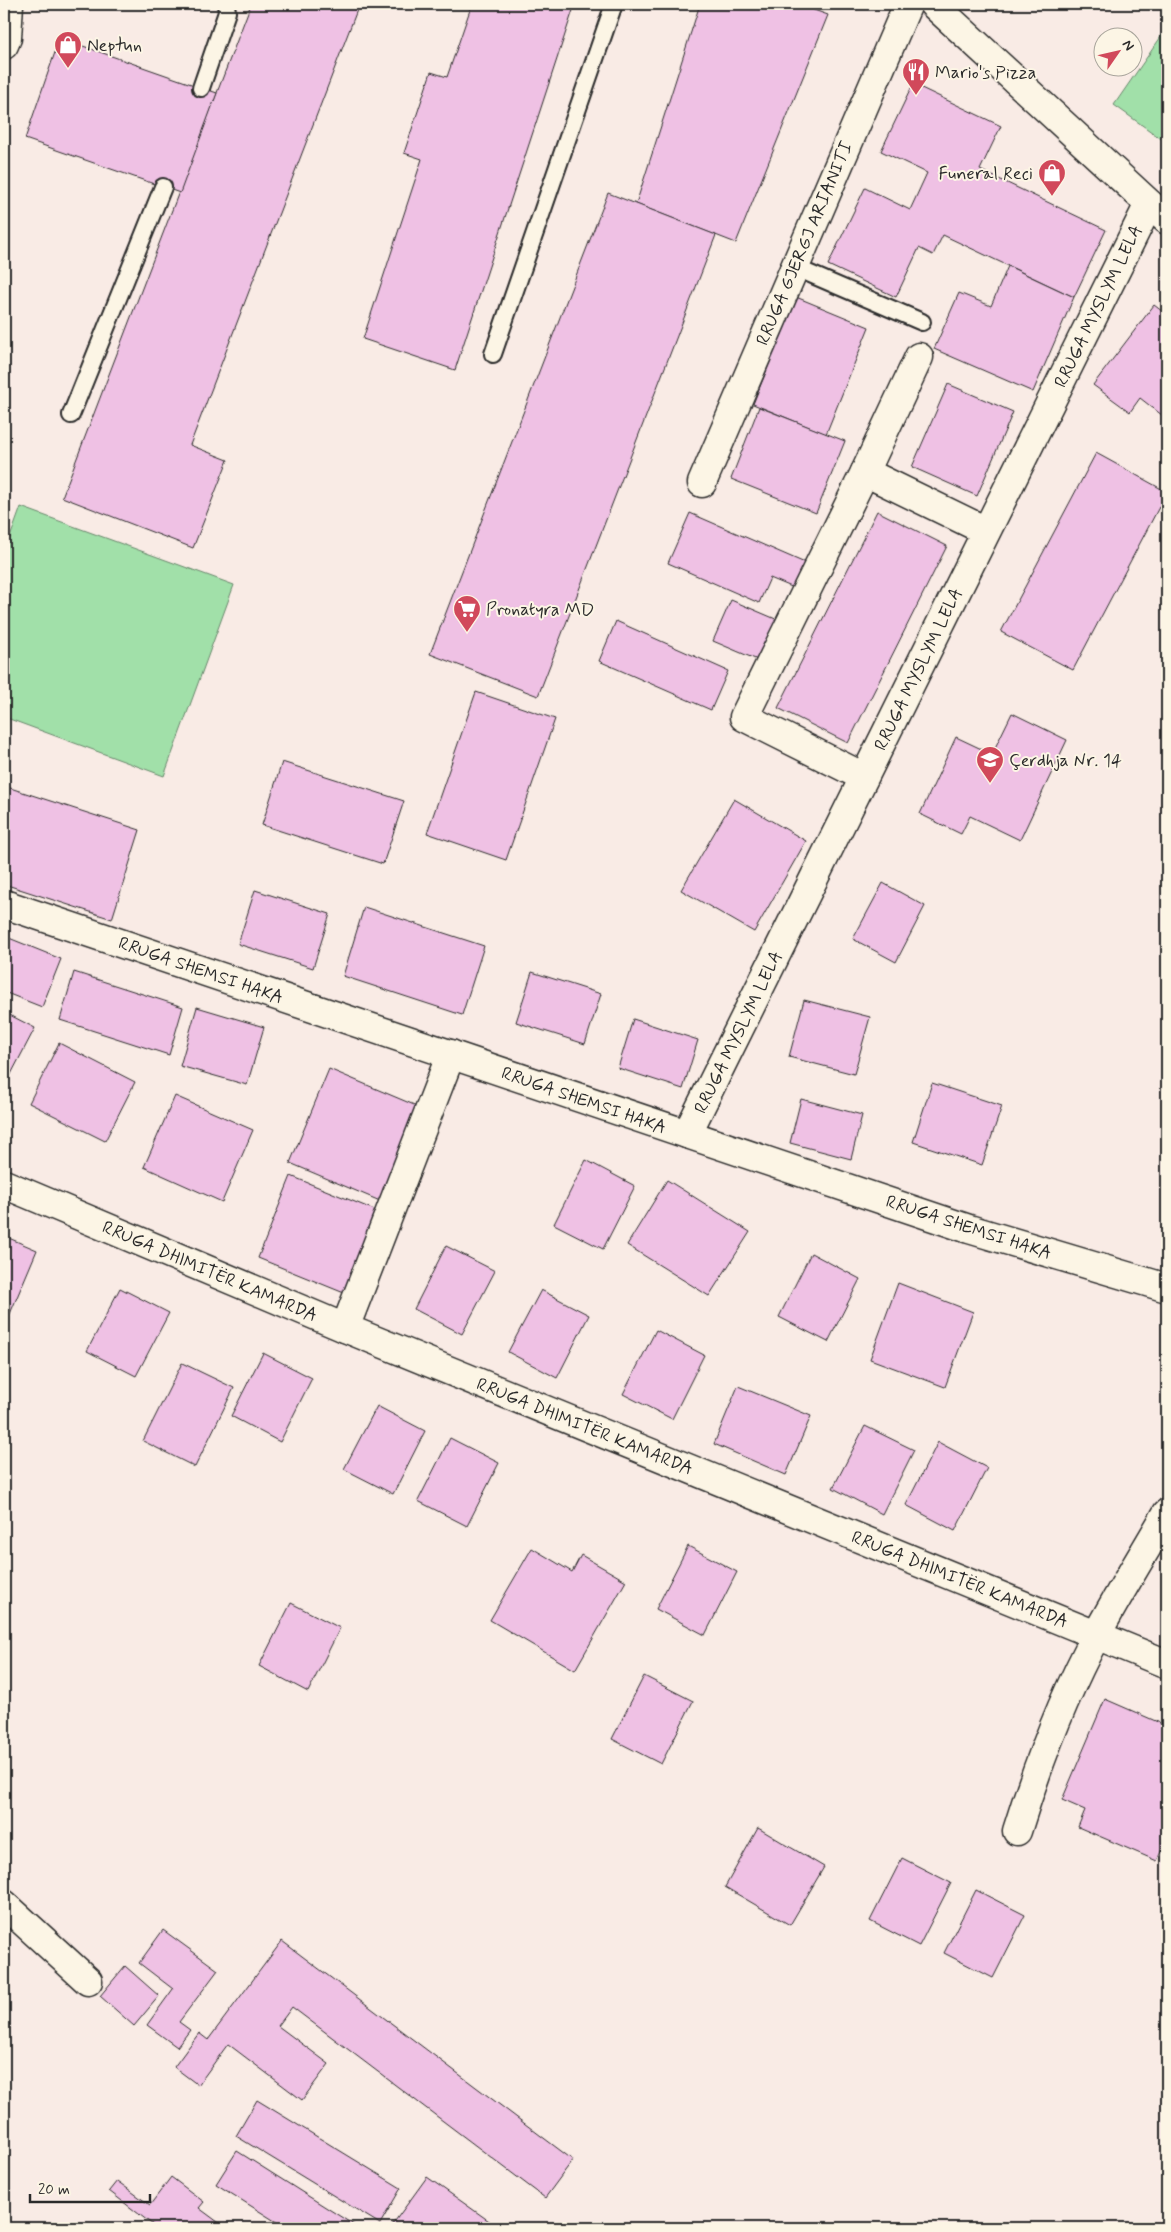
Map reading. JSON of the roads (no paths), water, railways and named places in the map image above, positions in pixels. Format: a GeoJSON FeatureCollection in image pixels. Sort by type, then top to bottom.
{"type":"FeatureCollection","features":[{"type":"Feature","properties":{"kind":"street"},"geometry":{"type":"LineString","coordinates":[[4,45],[7,38],[9,4]]}},
{"type":"Feature","properties":{"kind":"street","name":"RRUGA GJERGJ ARIANITI"},"geometry":{"type":"LineString","coordinates":[[702,483],[908,4]]}},
{"type":"Feature","properties":{"kind":"street"},"geometry":{"type":"LineString","coordinates":[[933,4],[1158,212]]}},
{"type":"Feature","properties":{"kind":"street","name":"RRUGA MYSLYM LELA"},"geometry":{"type":"LineString","coordinates":[[687,1134],[986,531],[1158,212]]}},
{"type":"Feature","properties":{"kind":"street"},"geometry":{"type":"LineString","coordinates":[[864,777],[744,717],[865,472],[919,357]]}},
{"type":"Feature","properties":{"kind":"street"},"geometry":{"type":"LineString","coordinates":[[865,472],[986,531]]}},
{"type":"Feature","properties":{"kind":"street","name":"RRUGA SHEMSI HAKA"},"geometry":{"type":"LineString","coordinates":[[4,904],[969,1229],[1167,1288]]}},
{"type":"Feature","properties":{"kind":"street"},"geometry":{"type":"LineString","coordinates":[[345,1328],[451,1054]]}},
{"type":"Feature","properties":{"kind":"street","name":"RRUGA DHIMITËR KAMARDA"},"geometry":{"type":"LineString","coordinates":[[4,1184],[345,1328],[1167,1664]]}},
{"type":"Feature","properties":{"kind":"street"},"geometry":{"type":"LineString","coordinates":[[1017,1831],[1033,1778],[1054,1724],[1096,1635],[1167,1513]]}},
{"type":"Feature","properties":{"kind":"street"},"geometry":{"type":"LineString","coordinates":[[4,1904],[88,1981]]}},
{"type":"Feature","properties":{"kind":"lane"},"geometry":{"type":"LineString","coordinates":[[201,88],[227,12],[226,4]]}},
{"type":"Feature","properties":{"kind":"lane"},"geometry":{"type":"LineString","coordinates":[[493,354],[614,4]]}},
{"type":"Feature","properties":{"kind":"lane"},"geometry":{"type":"LineString","coordinates":[[70,415],[163,187]]}},
{"type":"Feature","properties":{"kind":"lane"},"geometry":{"type":"LineString","coordinates":[[794,267],[922,322]]}},
{"type":"Feature","properties":{"kind":"place","name":"Neptun"},"geometry":{"type":"Point","coordinates":[68,69]}},
{"type":"Feature","properties":{"kind":"place","name":"Mario's Pizza"},"geometry":{"type":"Point","coordinates":[916,96]}},
{"type":"Feature","properties":{"kind":"place","name":"Funeral Reci"},"geometry":{"type":"Point","coordinates":[1052,197]}},
{"type":"Feature","properties":{"kind":"place","name":"Pronatyra MD"},"geometry":{"type":"Point","coordinates":[467,633]}},
{"type":"Feature","properties":{"kind":"place","name":"Çerdhja Nr. 14"},"geometry":{"type":"Point","coordinates":[990,784]}}]}
